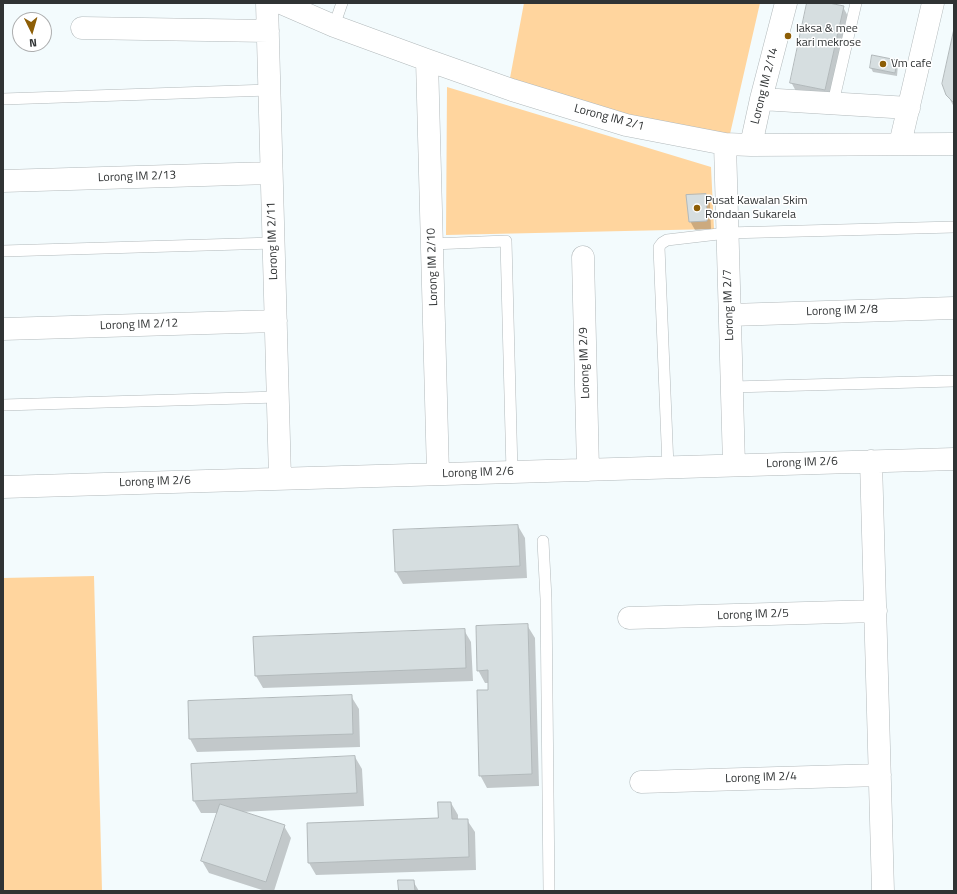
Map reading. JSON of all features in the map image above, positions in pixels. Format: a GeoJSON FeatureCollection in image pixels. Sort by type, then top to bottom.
{"type":"FeatureCollection","features":[{"type":"Feature","properties":{"kind":"street","name":"Lorong IM 2/11"},"geometry":{"type":"LineString","coordinates":[[267,3],[280,478]]}},
{"type":"Feature","properties":{"kind":"street","name":"Lorong IM 2/1"},"geometry":{"type":"LineString","coordinates":[[281,3],[334,26],[427,60],[512,90],[626,125],[725,144],[954,144]]}},
{"type":"Feature","properties":{"kind":"street","name":"Lorong IM 2/14"},"geometry":{"type":"LineString","coordinates":[[751,145],[761,99],[786,3]]}},
{"type":"Feature","properties":{"kind":"street"},"geometry":{"type":"LineString","coordinates":[[900,144],[933,3]]}},
{"type":"Feature","properties":{"kind":"street"},"geometry":{"type":"LineString","coordinates":[[82,28],[268,31]]}},
{"type":"Feature","properties":{"kind":"street","name":"Lorong IM 2/10"},"geometry":{"type":"LineString","coordinates":[[427,60],[438,474]]}},
{"type":"Feature","properties":{"kind":"street"},"geometry":{"type":"LineString","coordinates":[[761,99],[909,108]]}},
{"type":"Feature","properties":{"kind":"street","name":"Lorong IM 2/7"},"geometry":{"type":"LineString","coordinates":[[725,144],[734,465]]}},
{"type":"Feature","properties":{"kind":"street","name":"Lorong IM 2/13"},"geometry":{"type":"LineString","coordinates":[[3,181],[272,173]]}},
{"type":"Feature","properties":{"kind":"street","name":"Lorong IM 2/9"},"geometry":{"type":"LineString","coordinates":[[583,257],[588,470]]}},
{"type":"Feature","properties":{"kind":"street","name":"Lorong IM 2/8"},"geometry":{"type":"LineString","coordinates":[[730,315],[954,308]]}},
{"type":"Feature","properties":{"kind":"street","name":"Lorong IM 2/12"},"geometry":{"type":"LineString","coordinates":[[3,329],[276,321]]}},
{"type":"Feature","properties":{"kind":"street","name":"Lorong IM 2/6"},"geometry":{"type":"LineString","coordinates":[[3,486],[954,459]]}},
{"type":"Feature","properties":{"kind":"street"},"geometry":{"type":"LineString","coordinates":[[871,461],[883,891]]}},
{"type":"Feature","properties":{"kind":"street","name":"Lorong IM 2/5"},"geometry":{"type":"LineString","coordinates":[[629,618],[876,611]]}},
{"type":"Feature","properties":{"kind":"street","name":"Lorong IM 2/4"},"geometry":{"type":"LineString","coordinates":[[642,782],[880,775]]}},
{"type":"Feature","properties":{"kind":"lane"},"geometry":{"type":"LineString","coordinates":[[334,26],[342,3]]}},
{"type":"Feature","properties":{"kind":"lane"},"geometry":{"type":"LineString","coordinates":[[833,103],[856,3]]}},
{"type":"Feature","properties":{"kind":"lane"},"geometry":{"type":"LineString","coordinates":[[3,99],[269,90]]}},
{"type":"Feature","properties":{"kind":"lane"},"geometry":{"type":"LineString","coordinates":[[668,467],[659,247],[662,242],[667,240],[727,233],[954,226]]}},
{"type":"Feature","properties":{"kind":"lane"},"geometry":{"type":"LineString","coordinates":[[432,244],[506,241],[512,472]]}},
{"type":"Feature","properties":{"kind":"lane"},"geometry":{"type":"LineString","coordinates":[[3,251],[274,243]]}},
{"type":"Feature","properties":{"kind":"lane"},"geometry":{"type":"LineString","coordinates":[[732,388],[954,381]]}},
{"type":"Feature","properties":{"kind":"lane"},"geometry":{"type":"LineString","coordinates":[[3,405],[278,397]]}},
{"type":"Feature","properties":{"kind":"lane"},"geometry":{"type":"LineString","coordinates":[[543,541],[546,599],[549,891]]}},
{"type":"Feature","properties":{"kind":"shaded area"},"geometry":{"type":"Polygon","coordinates":[[[524,3],[760,3],[727,147],[510,78],[524,3]]]}},
{"type":"Feature","properties":{"kind":"shaded area"},"geometry":{"type":"Polygon","coordinates":[[[447,87],[711,167],[714,229],[446,235],[447,87]]]}},
{"type":"Feature","properties":{"kind":"shaded area"},"geometry":{"type":"Polygon","coordinates":[[[94,576],[102,891],[3,891],[3,578],[94,576]]]}},
{"type":"Feature","properties":{"kind":"building"},"geometry":{"type":"Polygon","coordinates":[[[807,3],[829,3],[844,6],[825,90],[790,83],[807,3]]]}},
{"type":"Feature","properties":{"kind":"building"},"geometry":{"type":"Polygon","coordinates":[[[954,29],[954,103],[946,95],[942,84],[954,29]]]}},
{"type":"Feature","properties":{"kind":"building","name":"Vm cafe"},"geometry":{"type":"Polygon","coordinates":[[[872,55],[897,60],[895,73],[870,68],[872,55]]]}},
{"type":"Feature","properties":{"kind":"building","name":"Pusat Kawalan Skim Rondaan Sukarela"},"geometry":{"type":"Polygon","coordinates":[[[706,194],[707,221],[689,222],[686,195],[706,194]]]}},
{"type":"Feature","properties":{"kind":"building"},"geometry":{"type":"Polygon","coordinates":[[[518,525],[520,566],[395,572],[393,530],[518,525]]]}},
{"type":"Feature","properties":{"kind":"building"},"geometry":{"type":"Polygon","coordinates":[[[528,624],[532,774],[479,776],[477,690],[488,690],[488,670],[477,671],[476,626],[528,624]]]}},
{"type":"Feature","properties":{"kind":"building"},"geometry":{"type":"Polygon","coordinates":[[[465,629],[466,668],[255,676],[253,637],[465,629]]]}},
{"type":"Feature","properties":{"kind":"building"},"geometry":{"type":"Polygon","coordinates":[[[352,695],[353,734],[189,739],[188,701],[352,695]]]}},
{"type":"Feature","properties":{"kind":"building"},"geometry":{"type":"Polygon","coordinates":[[[355,756],[357,793],[193,801],[191,764],[355,756]]]}},
{"type":"Feature","properties":{"kind":"building"},"geometry":{"type":"Polygon","coordinates":[[[438,802],[451,802],[452,819],[468,819],[469,857],[308,863],[307,823],[438,818],[438,802]]]}},
{"type":"Feature","properties":{"kind":"building"},"geometry":{"type":"Polygon","coordinates":[[[220,804],[285,825],[266,882],[201,861],[220,804]]]}},
{"type":"Feature","properties":{"kind":"building"},"geometry":{"type":"Polygon","coordinates":[[[398,880],[414,880],[415,891],[399,891],[398,880]]]}},
{"type":"Feature","properties":{"kind":"place","name":"laksa & mee kari mekrose"},"geometry":{"type":"Point","coordinates":[788,36]}},
{"type":"Feature","properties":{"kind":"place","name":"Vm cafe"},"geometry":{"type":"Point","coordinates":[883,64]}},
{"type":"Feature","properties":{"kind":"place","name":"Pusat Kawalan Skim Rondaan Sukarela"},"geometry":{"type":"Point","coordinates":[697,208]}}]}
